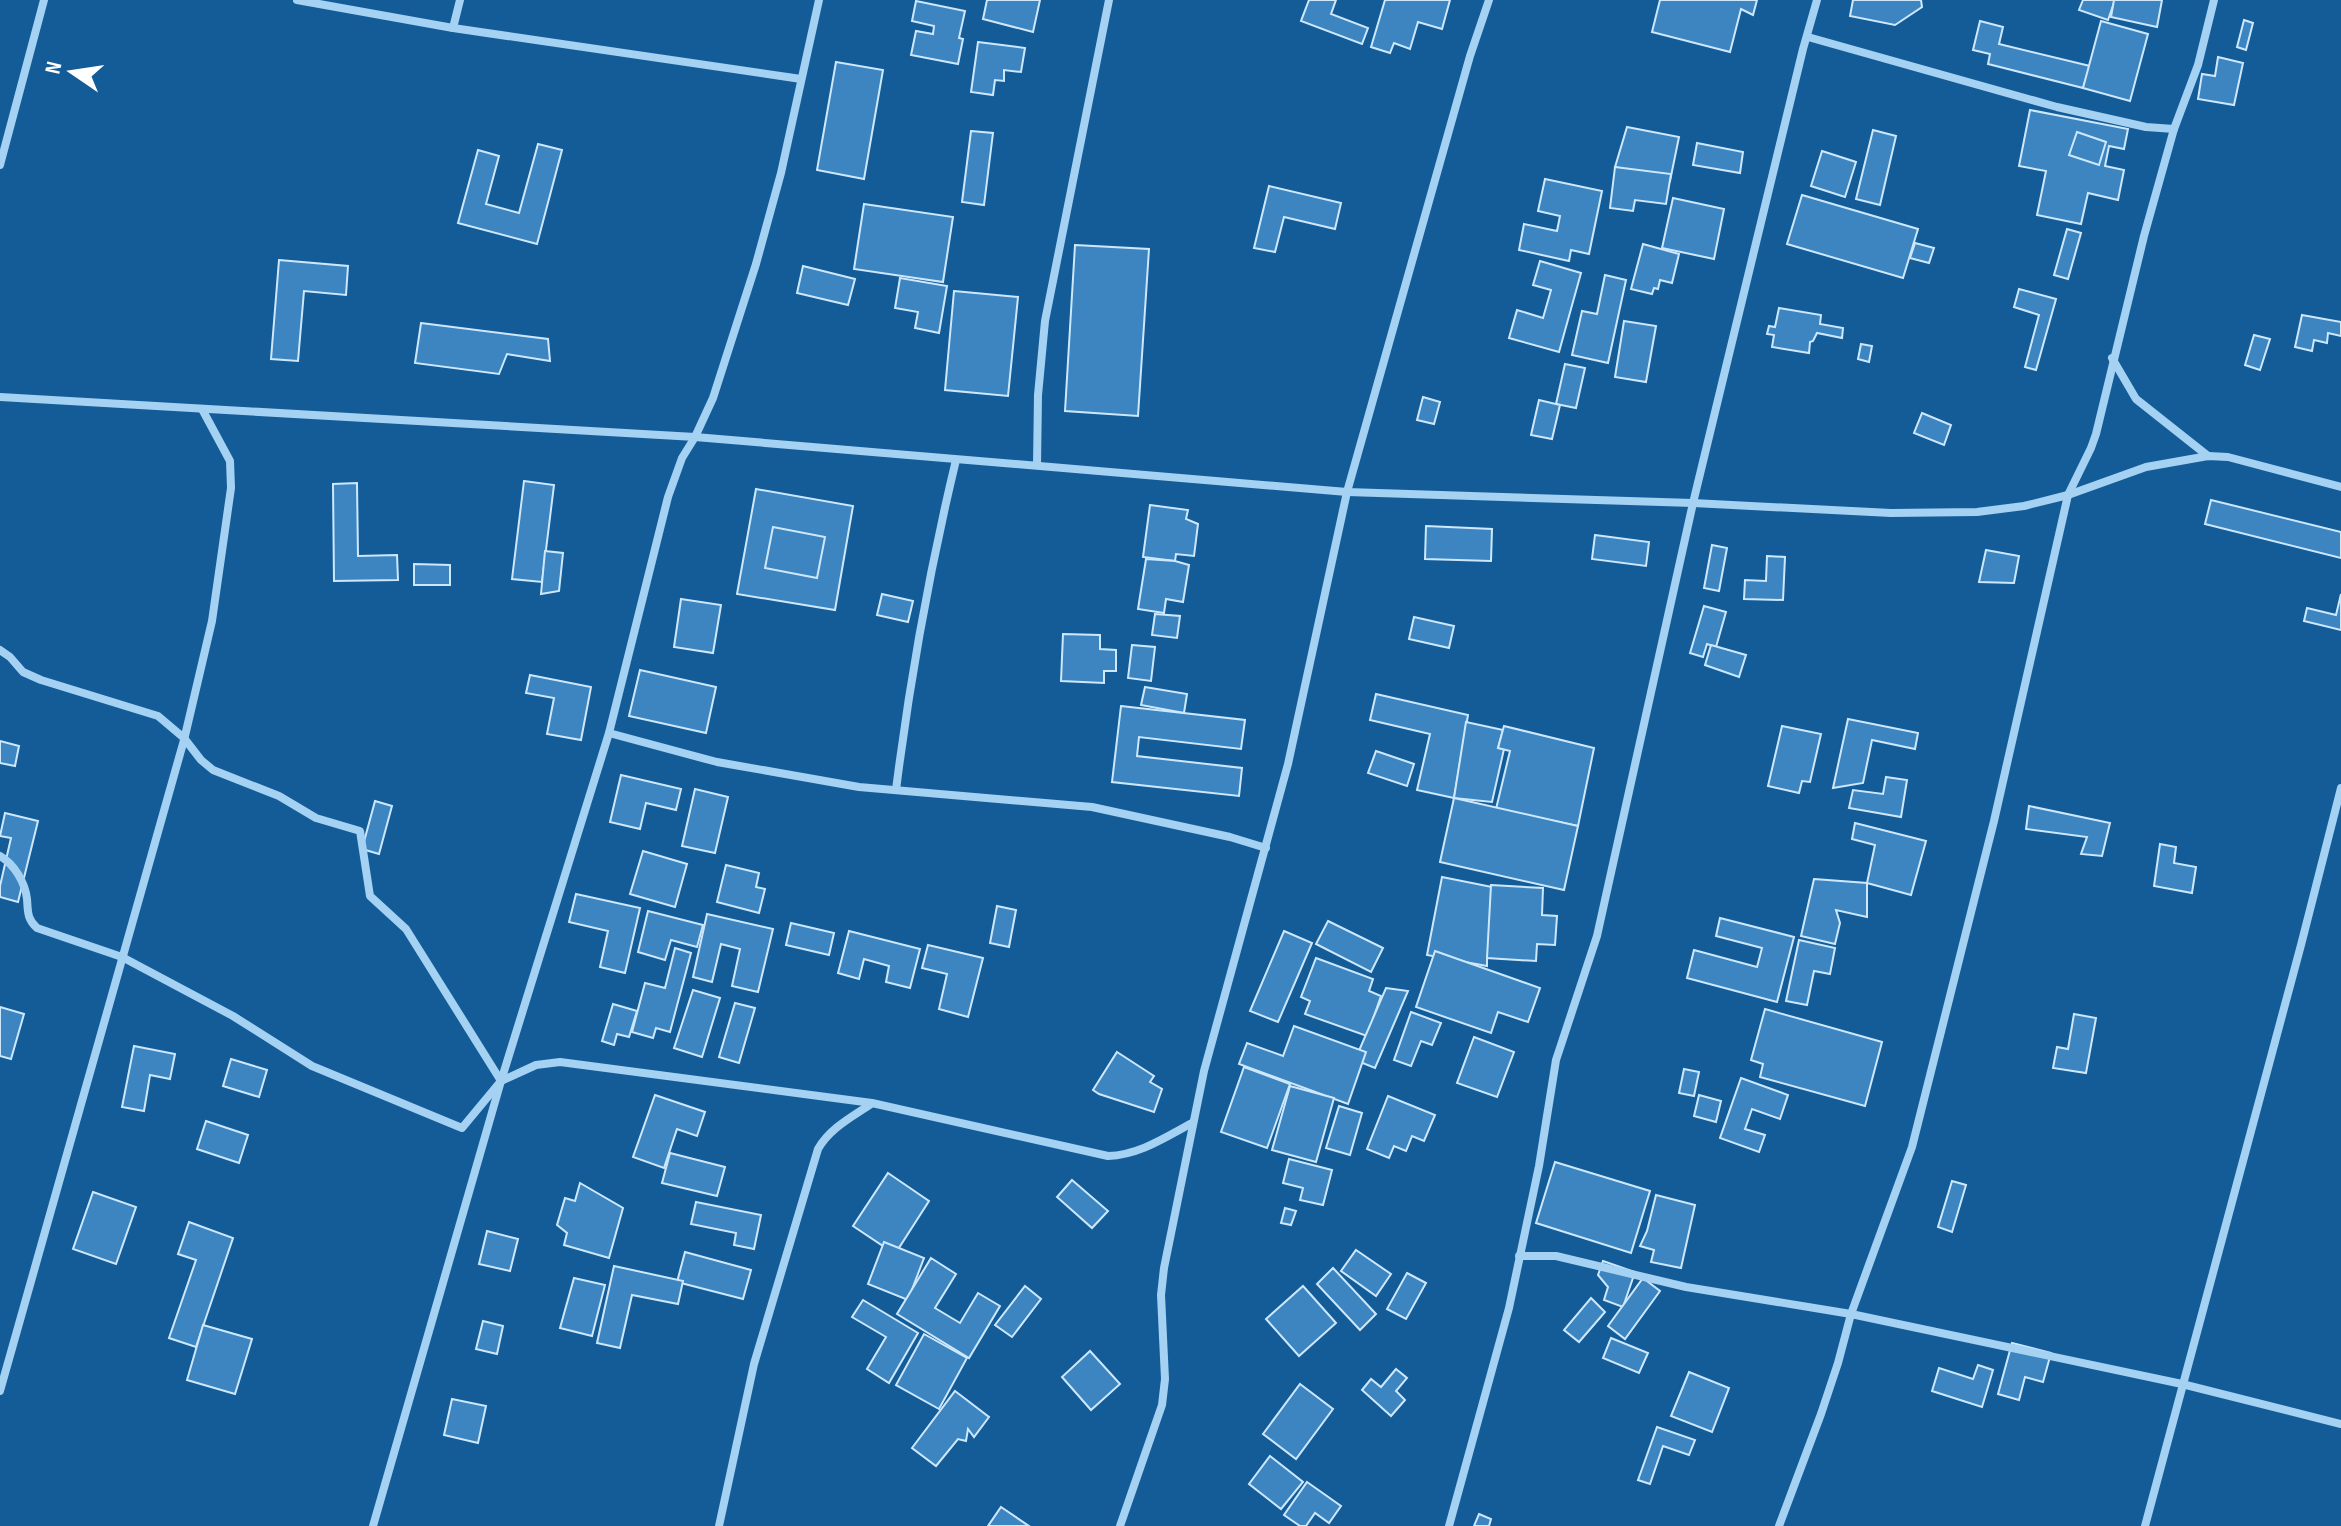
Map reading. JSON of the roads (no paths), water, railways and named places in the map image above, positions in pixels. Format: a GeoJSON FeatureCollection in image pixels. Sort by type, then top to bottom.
{"type":"FeatureCollection","features":[{"type":"Feature","properties":{"kind":"street"},"geometry":{"type":"LineString","coordinates":[[0,165],[44,0]]}},
{"type":"Feature","properties":{"kind":"street"},"geometry":{"type":"LineString","coordinates":[[297,0],[453,28],[801,79]]}},
{"type":"Feature","properties":{"kind":"street"},"geometry":{"type":"LineString","coordinates":[[453,28],[460,0]]}},
{"type":"Feature","properties":{"kind":"street"},"geometry":{"type":"LineString","coordinates":[[373,1526],[501,1081],[609,733],[668,497],[682,458],[713,398],[756,264],[781,173],[819,0]]}},
{"type":"Feature","properties":{"kind":"street"},"geometry":{"type":"LineString","coordinates":[[1037,465],[1038,395],[1045,321],[1109,0]]}},
{"type":"Feature","properties":{"kind":"street"},"geometry":{"type":"LineString","coordinates":[[1120,1526],[1162,1405],[1165,1379],[1161,1295],[1171,1230],[1204,1071],[1288,764],[1347,492],[1470,56],[1489,0]]}},
{"type":"Feature","properties":{"kind":"street"},"geometry":{"type":"LineString","coordinates":[[1449,1526],[1509,1308],[1539,1166],[1556,1060],[1597,936],[1693,503],[1817,0]]}},
{"type":"Feature","properties":{"kind":"street"},"geometry":{"type":"LineString","coordinates":[[1779,1526],[1821,1414],[1851,1314],[1912,1147],[1994,821],[2068,495],[2091,448],[2174,129],[2198,65],[2214,0]]}},
{"type":"Feature","properties":{"kind":"street"},"geometry":{"type":"LineString","coordinates":[[1808,37],[2057,107],[2146,127],[2174,129]]}},
{"type":"Feature","properties":{"kind":"street"},"geometry":{"type":"LineString","coordinates":[[2112,358],[2136,399],[2208,456]]}},
{"type":"Feature","properties":{"kind":"street"},"geometry":{"type":"LineString","coordinates":[[0,397],[695,437],[1347,492],[1891,513],[1977,512],[2024,506],[2068,495],[2146,467],[2208,456],[2228,457],[2341,487]]}},
{"type":"Feature","properties":{"kind":"street"},"geometry":{"type":"LineString","coordinates":[[0,1391],[184,738],[212,621],[231,488],[230,461],[202,409]]}},
{"type":"Feature","properties":{"kind":"street"},"geometry":{"type":"LineString","coordinates":[[896,790],[911,682],[956,460]]}},
{"type":"Feature","properties":{"kind":"street"},"geometry":{"type":"LineString","coordinates":[[0,650],[23,672],[41,680],[158,716],[184,738],[213,770],[279,796],[316,818],[360,831],[370,896],[406,929],[501,1081]]}},
{"type":"Feature","properties":{"kind":"street"},"geometry":{"type":"LineString","coordinates":[[609,733],[717,762],[859,787],[1092,807],[1266,848]]}},
{"type":"Feature","properties":{"kind":"street"},"geometry":{"type":"LineString","coordinates":[[2145,1526],[2341,788]]}},
{"type":"Feature","properties":{"kind":"street"},"geometry":{"type":"LineString","coordinates":[[0,856],[11,862],[23,885],[30,922],[37,928],[122,957],[233,1016],[312,1066],[462,1128],[501,1081],[536,1065],[560,1062],[872,1103],[1108,1156],[1138,1152],[1192,1123]]}},
{"type":"Feature","properties":{"kind":"street"},"geometry":{"type":"LineString","coordinates":[[719,1526],[754,1364],[818,1149],[834,1129],[872,1103]]}},
{"type":"Feature","properties":{"kind":"street"},"geometry":{"type":"LineString","coordinates":[[1519,1256],[1556,1256],[1686,1287],[1851,1314],[2182,1384],[2341,1424]]}}]}
